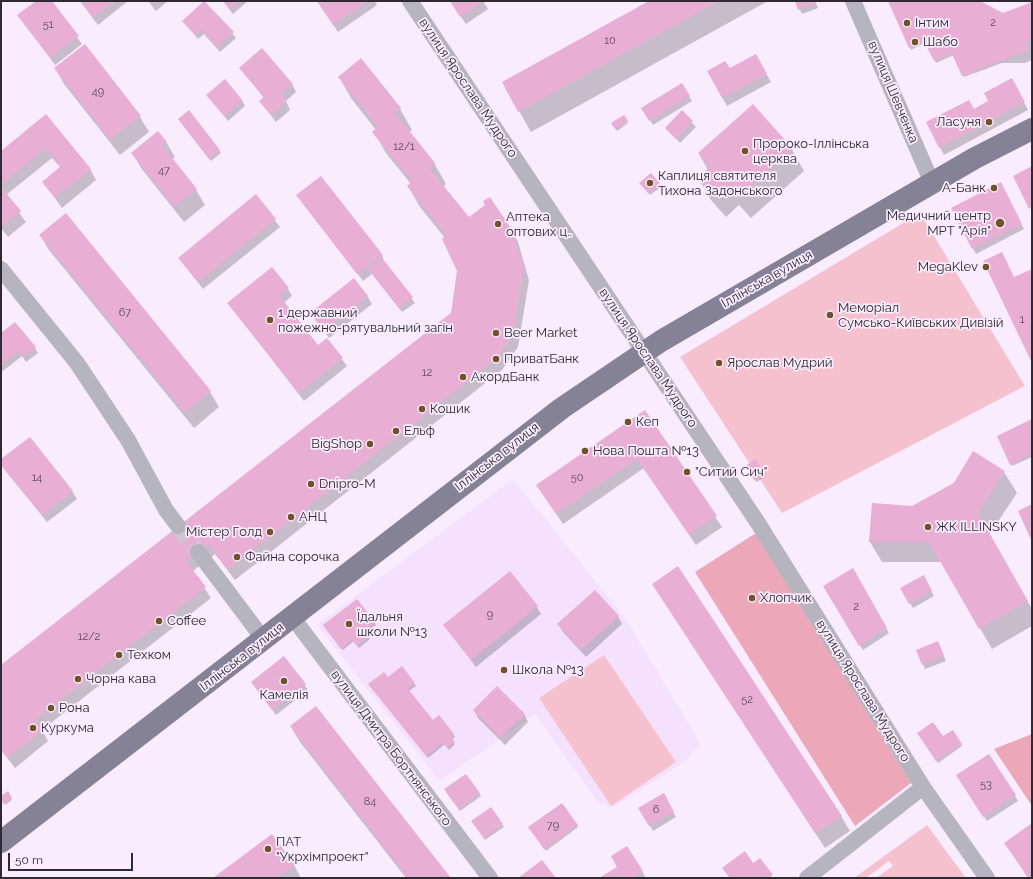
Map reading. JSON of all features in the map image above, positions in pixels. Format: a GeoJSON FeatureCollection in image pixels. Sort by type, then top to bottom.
{"type":"FeatureCollection","features":[{"type":"Feature","properties":{"kind":"main road","name":"Іллінська вулиця"},"geometry":{"type":"LineString","coordinates":[[1,842],[293,618],[555,412],[644,352],[975,158],[1032,130]]}},
{"type":"Feature","properties":{"kind":"street","name":"вулиця Ярослава Мудрого"},"geometry":{"type":"LineString","coordinates":[[410,1],[758,523],[923,787],[987,878]]}},
{"type":"Feature","properties":{"kind":"street","name":"вулиця Шевченка"},"geometry":{"type":"LineString","coordinates":[[854,1],[932,183]]}},
{"type":"Feature","properties":{"kind":"street"},"geometry":{"type":"LineString","coordinates":[[1,269],[78,363],[128,440],[166,510],[178,526]]}},
{"type":"Feature","properties":{"kind":"street"},"geometry":{"type":"LineString","coordinates":[[198,552],[264,640]]}},
{"type":"Feature","properties":{"kind":"street","name":"вулиця Дмитра Бортнянського"},"geometry":{"type":"LineString","coordinates":[[293,618],[490,878]]}},
{"type":"Feature","properties":{"kind":"street"},"geometry":{"type":"LineString","coordinates":[[807,878],[923,787]]}},
{"type":"Feature","properties":{"kind":"shaded area"},"geometry":{"type":"Polygon","coordinates":[[[920,213],[1025,386],[782,513],[680,357],[920,213]]]}},
{"type":"Feature","properties":{"kind":"shaded area","name":"Школа №13"},"geometry":{"type":"Polygon","coordinates":[[[513,479],[625,618],[701,744],[686,761],[612,808],[598,802],[535,714],[440,781],[317,625],[513,479]]]}},
{"type":"Feature","properties":{"kind":"shaded area"},"geometry":{"type":"Polygon","coordinates":[[[756,533],[911,783],[855,826],[695,572],[756,533]]]}},
{"type":"Feature","properties":{"kind":"shaded area"},"geometry":{"type":"Polygon","coordinates":[[[604,655],[676,762],[611,806],[539,698],[604,655]]]}},
{"type":"Feature","properties":{"kind":"shaded area"},"geometry":{"type":"Polygon","coordinates":[[[1032,734],[1032,806],[994,749],[1032,734]]]}},
{"type":"Feature","properties":{"kind":"shaded area"},"geometry":{"type":"Polygon","coordinates":[[[927,825],[966,878],[876,878],[893,866],[889,861],[866,878],[854,878],[927,825]]]}},
{"type":"Feature","properties":{"kind":"building"},"geometry":{"type":"Polygon","coordinates":[[[36,1],[52,1],[79,36],[50,58],[17,15],[36,1]]]}},
{"type":"Feature","properties":{"kind":"building"},"geometry":{"type":"Polygon","coordinates":[[[80,1],[114,1],[93,17],[80,1]]]}},
{"type":"Feature","properties":{"kind":"building"},"geometry":{"type":"Polygon","coordinates":[[[204,1],[234,32],[217,47],[201,29],[195,35],[182,21],[204,1]]]}},
{"type":"Feature","properties":{"kind":"building"},"geometry":{"type":"Polygon","coordinates":[[[223,1],[240,1],[230,9],[223,1]]]}},
{"type":"Feature","properties":{"kind":"building"},"geometry":{"type":"Polygon","coordinates":[[[317,1],[368,1],[333,25],[317,1]]]}},
{"type":"Feature","properties":{"kind":"building"},"geometry":{"type":"Polygon","coordinates":[[[450,1],[484,1],[460,17],[450,1]]]}},
{"type":"Feature","properties":{"kind":"building"},"geometry":{"type":"Polygon","coordinates":[[[649,1],[719,1],[518,112],[502,82],[649,1]]]}},
{"type":"Feature","properties":{"kind":"building"},"geometry":{"type":"Polygon","coordinates":[[[795,1],[815,1],[816,3],[798,10],[795,1]]]}},
{"type":"Feature","properties":{"kind":"building"},"geometry":{"type":"Polygon","coordinates":[[[888,1],[980,1],[1003,13],[1032,2],[1032,40],[1027,42],[1029,50],[962,76],[952,54],[934,61],[924,41],[909,48],[888,1]]]}},
{"type":"Feature","properties":{"kind":"building"},"geometry":{"type":"Polygon","coordinates":[[[85,44],[141,116],[110,140],[54,68],[85,44]]]}},
{"type":"Feature","properties":{"kind":"building"},"geometry":{"type":"Polygon","coordinates":[[[262,48],[293,84],[281,94],[287,101],[271,115],[259,101],[264,97],[239,68],[262,48]]]}},
{"type":"Feature","properties":{"kind":"building"},"geometry":{"type":"Polygon","coordinates":[[[756,54],[767,74],[722,98],[707,71],[725,61],[730,68],[756,54]]]}},
{"type":"Feature","properties":{"kind":"building"},"geometry":{"type":"Polygon","coordinates":[[[361,58],[401,108],[395,113],[435,163],[429,168],[469,217],[485,205],[483,201],[490,197],[512,230],[524,268],[513,336],[496,359],[228,570],[208,544],[186,561],[206,587],[35,720],[43,730],[8,758],[1,749],[1,665],[451,313],[457,271],[442,239],[446,235],[407,186],[412,181],[372,132],[378,127],[338,77],[361,58]]]}},
{"type":"Feature","properties":{"kind":"building"},"geometry":{"type":"Polygon","coordinates":[[[1012,78],[1025,102],[939,148],[926,122],[969,100],[974,109],[988,101],[984,93],[1012,78]]]}},
{"type":"Feature","properties":{"kind":"building"},"geometry":{"type":"Polygon","coordinates":[[[225,79],[243,101],[224,116],[206,95],[225,79]]]}},
{"type":"Feature","properties":{"kind":"building"},"geometry":{"type":"Polygon","coordinates":[[[682,83],[690,96],[649,121],[641,108],[682,83]]]}},
{"type":"Feature","properties":{"kind":"building","name":"Пророко-Іллінська церква"},"geometry":{"type":"Polygon","coordinates":[[[753,104],[793,149],[738,198],[727,185],[714,197],[697,179],[710,167],[698,153],[753,104]]]}},
{"type":"Feature","properties":{"kind":"building"},"geometry":{"type":"Polygon","coordinates":[[[189,110],[220,150],[209,159],[178,119],[189,110]]]}},
{"type":"Feature","properties":{"kind":"building"},"geometry":{"type":"Polygon","coordinates":[[[682,110],[693,121],[676,139],[665,128],[682,110]]]}},
{"type":"Feature","properties":{"kind":"building"},"geometry":{"type":"Polygon","coordinates":[[[46,114],[91,169],[55,198],[42,182],[61,166],[46,148],[1,185],[1,151],[46,114]]]}},
{"type":"Feature","properties":{"kind":"building"},"geometry":{"type":"Polygon","coordinates":[[[624,115],[628,121],[615,129],[611,123],[624,115]]]}},
{"type":"Feature","properties":{"kind":"building"},"geometry":{"type":"Polygon","coordinates":[[[158,131],[167,142],[162,145],[197,189],[174,207],[131,153],[158,131]]]}},
{"type":"Feature","properties":{"kind":"building"},"geometry":{"type":"Polygon","coordinates":[[[1032,166],[1032,207],[1029,209],[1013,176],[1032,166]]]}},
{"type":"Feature","properties":{"kind":"building","name":"Каплиця святителя Тихона Задонського"},"geometry":{"type":"Polygon","coordinates":[[[651,173],[660,184],[649,194],[639,183],[651,173]]]}},
{"type":"Feature","properties":{"kind":"building"},"geometry":{"type":"Polygon","coordinates":[[[321,176],[383,255],[357,274],[296,195],[321,176]]]}},
{"type":"Feature","properties":{"kind":"building"},"geometry":{"type":"Polygon","coordinates":[[[1001,182],[1022,224],[972,249],[951,208],[1001,182]]]}},
{"type":"Feature","properties":{"kind":"building"},"geometry":{"type":"Polygon","coordinates":[[[1,187],[21,211],[2,227],[1,226],[1,187]]]}},
{"type":"Feature","properties":{"kind":"building"},"geometry":{"type":"Polygon","coordinates":[[[256,194],[276,219],[198,282],[178,258],[256,194]]]}},
{"type":"Feature","properties":{"kind":"building"},"geometry":{"type":"Polygon","coordinates":[[[66,213],[211,391],[185,413],[39,235],[66,213]]]}},
{"type":"Feature","properties":{"kind":"building"},"geometry":{"type":"Polygon","coordinates":[[[1002,252],[1014,277],[1032,269],[1032,363],[983,261],[1002,252]]]}},
{"type":"Feature","properties":{"kind":"building"},"geometry":{"type":"Polygon","coordinates":[[[382,258],[413,297],[399,308],[368,269],[382,258]]]}},
{"type":"Feature","properties":{"kind":"building","name":"1 державний пожежно-рятувальний загін"},"geometry":{"type":"Polygon","coordinates":[[[272,267],[289,288],[279,295],[318,345],[327,338],[343,358],[299,393],[227,303],[272,267]]]}},
{"type":"Feature","properties":{"kind":"building"},"geometry":{"type":"Polygon","coordinates":[[[354,278],[368,296],[324,331],[310,313],[354,278]]]}},
{"type":"Feature","properties":{"kind":"building"},"geometry":{"type":"Polygon","coordinates":[[[15,322],[36,347],[23,357],[18,352],[1,366],[1,333],[15,322]]]}},
{"type":"Feature","properties":{"kind":"building"},"geometry":{"type":"Polygon","coordinates":[[[645,410],[717,516],[689,535],[637,459],[556,514],[536,485],[645,410]]]}},
{"type":"Feature","properties":{"kind":"building"},"geometry":{"type":"Polygon","coordinates":[[[1032,419],[1032,454],[1010,465],[997,436],[1032,419]]]}},
{"type":"Feature","properties":{"kind":"building"},"geometry":{"type":"Polygon","coordinates":[[[30,437],[73,491],[42,515],[1,465],[1,459],[30,437]]]}},
{"type":"Feature","properties":{"kind":"building","name":"ЖК ILLINSKY"},"geometry":{"type":"Polygon","coordinates":[[[973,451],[1005,471],[978,513],[1028,601],[979,629],[929,542],[869,542],[872,503],[912,506],[954,483],[973,451]]]}},
{"type":"Feature","properties":{"kind":"building"},"geometry":{"type":"Polygon","coordinates":[[[756,459],[765,474],[755,481],[745,466],[756,459]]]}},
{"type":"Feature","properties":{"kind":"building"},"geometry":{"type":"Polygon","coordinates":[[[1032,504],[1032,542],[1018,511],[1032,504]]]}},
{"type":"Feature","properties":{"kind":"building"},"geometry":{"type":"Polygon","coordinates":[[[678,566],[842,816],[815,833],[652,584],[678,566]]]}},
{"type":"Feature","properties":{"kind":"building"},"geometry":{"type":"Polygon","coordinates":[[[853,568],[887,628],[859,646],[823,586],[853,568]]]}},
{"type":"Feature","properties":{"kind":"building"},"geometry":{"type":"Polygon","coordinates":[[[510,571],[538,606],[471,660],[443,625],[510,571]]]}},
{"type":"Feature","properties":{"kind":"building"},"geometry":{"type":"Polygon","coordinates":[[[924,575],[932,591],[909,604],[900,588],[924,575]]]}},
{"type":"Feature","properties":{"kind":"building"},"geometry":{"type":"Polygon","coordinates":[[[595,590],[619,616],[581,650],[557,624],[595,590]]]}},
{"type":"Feature","properties":{"kind":"building","name":"Їдальня школи №13"},"geometry":{"type":"Polygon","coordinates":[[[357,599],[375,622],[365,630],[370,636],[357,646],[352,640],[341,649],[323,625],[357,599]]]}},
{"type":"Feature","properties":{"kind":"building"},"geometry":{"type":"Polygon","coordinates":[[[938,641],[944,656],[922,665],[916,650],[938,641]]]}},
{"type":"Feature","properties":{"kind":"building"},"geometry":{"type":"Polygon","coordinates":[[[284,656],[306,684],[272,710],[251,682],[284,656]]]}},
{"type":"Feature","properties":{"kind":"building"},"geometry":{"type":"Polygon","coordinates":[[[402,666],[415,683],[408,689],[433,720],[439,715],[454,734],[451,736],[455,742],[447,748],[443,743],[426,756],[368,684],[384,672],[388,677],[402,666]]]}},
{"type":"Feature","properties":{"kind":"building"},"geometry":{"type":"Polygon","coordinates":[[[497,686],[525,714],[500,738],[473,710],[497,686]]]}},
{"type":"Feature","properties":{"kind":"building"},"geometry":{"type":"Polygon","coordinates":[[[316,706],[451,878],[408,878],[290,726],[316,706]]]}},
{"type":"Feature","properties":{"kind":"building"},"geometry":{"type":"Polygon","coordinates":[[[933,722],[943,736],[953,730],[962,744],[936,761],[917,733],[933,722]]]}},
{"type":"Feature","properties":{"kind":"building"},"geometry":{"type":"Polygon","coordinates":[[[989,754],[1016,795],[983,817],[956,775],[989,754]]]}},
{"type":"Feature","properties":{"kind":"building"},"geometry":{"type":"Polygon","coordinates":[[[466,774],[480,793],[459,809],[444,789],[466,774]]]}},
{"type":"Feature","properties":{"kind":"building"},"geometry":{"type":"Polygon","coordinates":[[[8,791],[12,798],[3,804],[1,796],[8,791]]]}},
{"type":"Feature","properties":{"kind":"building"},"geometry":{"type":"Polygon","coordinates":[[[664,793],[674,812],[649,826],[638,808],[664,793]]]}},
{"type":"Feature","properties":{"kind":"building"},"geometry":{"type":"Polygon","coordinates":[[[562,803],[578,825],[544,849],[528,827],[562,803]]]}},
{"type":"Feature","properties":{"kind":"building"},"geometry":{"type":"Polygon","coordinates":[[[491,807],[503,824],[484,838],[471,821],[491,807]]]}},
{"type":"Feature","properties":{"kind":"building"},"geometry":{"type":"Polygon","coordinates":[[[1032,823],[1032,878],[1029,878],[1004,843],[1032,823]]]}},
{"type":"Feature","properties":{"kind":"building","name":"ПАТ \"Укрхімпроект\""},"geometry":{"type":"Polygon","coordinates":[[[272,834],[295,865],[276,878],[213,878],[272,834]]]}},
{"type":"Feature","properties":{"kind":"building"},"geometry":{"type":"Polygon","coordinates":[[[627,846],[643,871],[631,878],[599,878],[617,867],[611,856],[627,846]]]}},
{"type":"Feature","properties":{"kind":"building"},"geometry":{"type":"Polygon","coordinates":[[[745,851],[753,863],[760,858],[773,875],[769,878],[730,878],[722,868],[745,851]]]}},
{"type":"Feature","properties":{"kind":"building"},"geometry":{"type":"Polygon","coordinates":[[[542,860],[556,878],[518,878],[542,860]]]}},
{"type":"Feature","properties":{"kind":"tunnel"},"geometry":{"type":"LineString","coordinates":[[178,526],[198,552]]}},
{"type":"Feature","properties":{"kind":"place","name":"Інтим"},"geometry":{"type":"Point","coordinates":[907,23]}},
{"type":"Feature","properties":{"kind":"place","name":"Шабо"},"geometry":{"type":"Point","coordinates":[915,42]}},
{"type":"Feature","properties":{"kind":"place","name":"Ласуня"},"geometry":{"type":"Point","coordinates":[989,122]}},
{"type":"Feature","properties":{"kind":"place","name":"Пророко-Іллінська церква"},"geometry":{"type":"Point","coordinates":[745,151]}},
{"type":"Feature","properties":{"kind":"place","name":"Каплиця святителя Тихона Задонського"},"geometry":{"type":"Point","coordinates":[650,183]}},
{"type":"Feature","properties":{"kind":"place","name":"А-Банк"},"geometry":{"type":"Point","coordinates":[994,188]}},
{"type":"Feature","properties":{"kind":"place","name":"Медичний центр МРТ \"Арія\""},"geometry":{"type":"Point","coordinates":[1000,223]}},
{"type":"Feature","properties":{"kind":"place","name":"Аптека оптових ц.."},"geometry":{"type":"Point","coordinates":[498,224]}},
{"type":"Feature","properties":{"kind":"place","name":"MegaKlev"},"geometry":{"type":"Point","coordinates":[986,267]}},
{"type":"Feature","properties":{"kind":"place","name":"Меморіал Сумсько-Київських Дивізій"},"geometry":{"type":"Point","coordinates":[830,315]}},
{"type":"Feature","properties":{"kind":"place","name":"1 державний пожежно-рятувальний загін"},"geometry":{"type":"Point","coordinates":[270,320]}},
{"type":"Feature","properties":{"kind":"place","name":"Beer Market"},"geometry":{"type":"Point","coordinates":[496,333]}},
{"type":"Feature","properties":{"kind":"place","name":"ПриватБанк"},"geometry":{"type":"Point","coordinates":[496,359]}},
{"type":"Feature","properties":{"kind":"place","name":"Ярослав Мудрий"},"geometry":{"type":"Point","coordinates":[719,363]}},
{"type":"Feature","properties":{"kind":"place","name":"АкордБанк"},"geometry":{"type":"Point","coordinates":[463,377]}},
{"type":"Feature","properties":{"kind":"place","name":"Кошик"},"geometry":{"type":"Point","coordinates":[422,409]}},
{"type":"Feature","properties":{"kind":"place","name":"Кеп"},"geometry":{"type":"Point","coordinates":[628,422]}},
{"type":"Feature","properties":{"kind":"place","name":"Ельф"},"geometry":{"type":"Point","coordinates":[396,431]}},
{"type":"Feature","properties":{"kind":"place","name":"BigShop"},"geometry":{"type":"Point","coordinates":[370,444]}},
{"type":"Feature","properties":{"kind":"place","name":"Нова Пошта №13"},"geometry":{"type":"Point","coordinates":[585,451]}},
{"type":"Feature","properties":{"kind":"place","name":"\"Ситий Сич\""},"geometry":{"type":"Point","coordinates":[687,472]}},
{"type":"Feature","properties":{"kind":"place","name":"Dnipro-M"},"geometry":{"type":"Point","coordinates":[311,484]}},
{"type":"Feature","properties":{"kind":"place","name":"АНЦ"},"geometry":{"type":"Point","coordinates":[291,517]}},
{"type":"Feature","properties":{"kind":"place","name":"ЖК ILLINSKY"},"geometry":{"type":"Point","coordinates":[928,527]}},
{"type":"Feature","properties":{"kind":"place","name":"Містер Голд"},"geometry":{"type":"Point","coordinates":[270,532]}},
{"type":"Feature","properties":{"kind":"place","name":"Файна сорочка"},"geometry":{"type":"Point","coordinates":[237,557]}},
{"type":"Feature","properties":{"kind":"place","name":"Хлопчик"},"geometry":{"type":"Point","coordinates":[752,598]}},
{"type":"Feature","properties":{"kind":"place","name":"Coffee"},"geometry":{"type":"Point","coordinates":[159,621]}},
{"type":"Feature","properties":{"kind":"place","name":"Їдальня школи №13"},"geometry":{"type":"Point","coordinates":[349,624]}},
{"type":"Feature","properties":{"kind":"place","name":"Техком"},"geometry":{"type":"Point","coordinates":[119,655]}},
{"type":"Feature","properties":{"kind":"place","name":"Школа №13"},"geometry":{"type":"Point","coordinates":[504,670]}},
{"type":"Feature","properties":{"kind":"place","name":"Чорна кава"},"geometry":{"type":"Point","coordinates":[78,679]}},
{"type":"Feature","properties":{"kind":"place","name":"Камелія"},"geometry":{"type":"Point","coordinates":[284,681]}},
{"type":"Feature","properties":{"kind":"place","name":"Рона"},"geometry":{"type":"Point","coordinates":[51,708]}},
{"type":"Feature","properties":{"kind":"place","name":"Куркума"},"geometry":{"type":"Point","coordinates":[33,728]}},
{"type":"Feature","properties":{"kind":"place","name":"ПАТ \"Укрхімпроект\""},"geometry":{"type":"Point","coordinates":[268,849]}}]}
